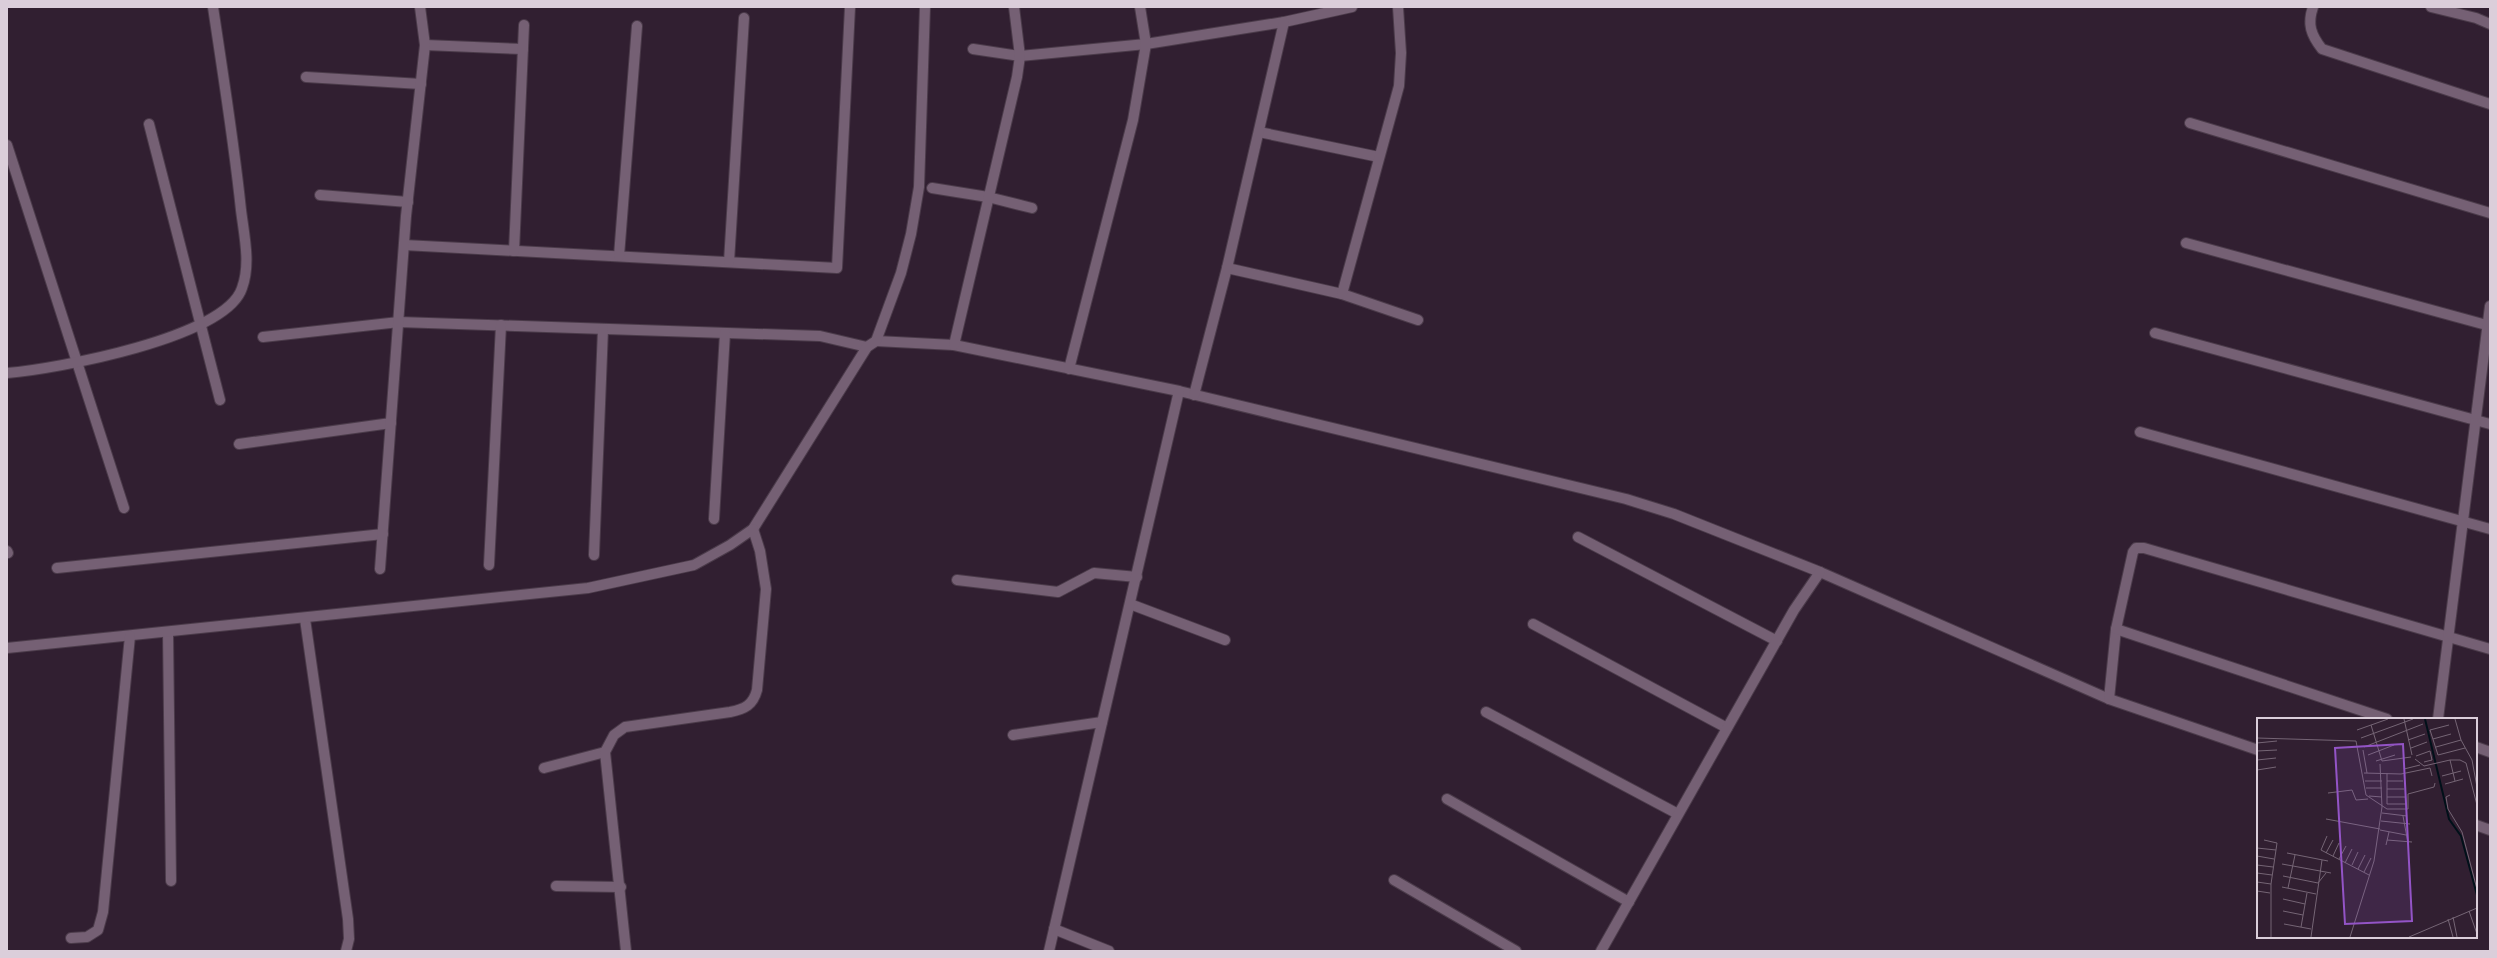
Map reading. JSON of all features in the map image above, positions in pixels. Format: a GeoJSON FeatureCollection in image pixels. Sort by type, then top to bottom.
{"type":"FeatureCollection","features":[{"type":"Feature","properties":{"kind":"street"},"geometry":{"type":"LineString","coordinates":[[7,373],[78,362],[141,347],[200,326],[231,303],[242,289],[246,262],[236,154],[213,7]]}},
{"type":"Feature","properties":{"kind":"street"},"geometry":{"type":"LineString","coordinates":[[380,569],[404,245],[425,45],[420,7]]}},
{"type":"Feature","properties":{"kind":"street"},"geometry":{"type":"LineString","coordinates":[[404,245],[836,268],[850,7]]}},
{"type":"Feature","properties":{"kind":"street"},"geometry":{"type":"LineString","coordinates":[[7,648],[305,619],[588,588],[694,565],[730,545],[753,529],[867,347],[876,341],[901,274],[911,234],[919,187],[925,7]]}},
{"type":"Feature","properties":{"kind":"street"},"geometry":{"type":"LineString","coordinates":[[954,344],[1017,77],[1020,56],[1014,7]]}},
{"type":"Feature","properties":{"kind":"street"},"geometry":{"type":"LineString","coordinates":[[1069,369],[1131,128],[1146,44],[1140,7]]}},
{"type":"Feature","properties":{"kind":"street"},"geometry":{"type":"LineString","coordinates":[[973,48],[1020,56],[1146,44],[1284,22],[1352,7]]}},
{"type":"Feature","properties":{"kind":"street"},"geometry":{"type":"LineString","coordinates":[[1342,294],[1399,86],[1401,53],[1398,7]]}},
{"type":"Feature","properties":{"kind":"street"},"geometry":{"type":"LineString","coordinates":[[2313,7],[2309,22],[2312,37],[2322,49],[2490,104]]}},
{"type":"Feature","properties":{"kind":"street"},"geometry":{"type":"LineString","coordinates":[[2431,7],[2476,18],[2490,24]]}},
{"type":"Feature","properties":{"kind":"street"},"geometry":{"type":"LineString","coordinates":[[729,262],[744,18]]}},
{"type":"Feature","properties":{"kind":"street"},"geometry":{"type":"LineString","coordinates":[[1194,395],[1227,268],[1284,22]]}},
{"type":"Feature","properties":{"kind":"street"},"geometry":{"type":"LineString","coordinates":[[514,251],[524,25]]}},
{"type":"Feature","properties":{"kind":"street"},"geometry":{"type":"LineString","coordinates":[[619,256],[637,26]]}},
{"type":"Feature","properties":{"kind":"street"},"geometry":{"type":"LineString","coordinates":[[425,45],[523,50]]}},
{"type":"Feature","properties":{"kind":"street"},"geometry":{"type":"LineString","coordinates":[[306,77],[421,84]]}},
{"type":"Feature","properties":{"kind":"street"},"geometry":{"type":"LineString","coordinates":[[2190,123],[2490,213]]}},
{"type":"Feature","properties":{"kind":"street"},"geometry":{"type":"LineString","coordinates":[[149,124],[220,400]]}},
{"type":"Feature","properties":{"kind":"street"},"geometry":{"type":"LineString","coordinates":[[1259,132],[1379,157]]}},
{"type":"Feature","properties":{"kind":"street"},"geometry":{"type":"LineString","coordinates":[[7,144],[124,508]]}},
{"type":"Feature","properties":{"kind":"street"},"geometry":{"type":"LineString","coordinates":[[932,188],[988,197],[1032,208]]}},
{"type":"Feature","properties":{"kind":"street"},"geometry":{"type":"LineString","coordinates":[[320,195],[408,202]]}},
{"type":"Feature","properties":{"kind":"street"},"geometry":{"type":"LineString","coordinates":[[2186,243],[2489,326]]}},
{"type":"Feature","properties":{"kind":"street"},"geometry":{"type":"LineString","coordinates":[[1227,268],[1342,294],[1418,320]]}},
{"type":"Feature","properties":{"kind":"street"},"geometry":{"type":"LineString","coordinates":[[2438,718],[2489,326],[2490,306]]}},
{"type":"Feature","properties":{"kind":"street"},"geometry":{"type":"LineString","coordinates":[[263,337],[398,322],[820,336],[867,347]]}},
{"type":"Feature","properties":{"kind":"street"},"geometry":{"type":"LineString","coordinates":[[489,565],[500,325]]}},
{"type":"Feature","properties":{"kind":"street"},"geometry":{"type":"LineString","coordinates":[[594,555],[603,329]]}},
{"type":"Feature","properties":{"kind":"street"},"geometry":{"type":"LineString","coordinates":[[714,519],[725,333]]}},
{"type":"Feature","properties":{"kind":"street"},"geometry":{"type":"LineString","coordinates":[[2155,333],[2490,424]]}},
{"type":"Feature","properties":{"kind":"street"},"geometry":{"type":"LineString","coordinates":[[876,341],[954,344],[1179,391],[1626,499],[1674,514],[1820,572],[2109,699],[2257,750]]}},
{"type":"Feature","properties":{"kind":"street"},"geometry":{"type":"LineString","coordinates":[[1049,951],[1137,578],[1179,391]]}},
{"type":"Feature","properties":{"kind":"street"},"geometry":{"type":"LineString","coordinates":[[239,444],[391,423]]}},
{"type":"Feature","properties":{"kind":"street"},"geometry":{"type":"LineString","coordinates":[[2140,432],[2490,529]]}},
{"type":"Feature","properties":{"kind":"street"},"geometry":{"type":"LineString","coordinates":[[626,951],[621,887],[609,801],[605,752],[614,735],[625,727],[730,712],[746,707],[752,702],[757,690],[766,589],[760,551],[753,529]]}},
{"type":"Feature","properties":{"kind":"street"},"geometry":{"type":"LineString","coordinates":[[57,568],[383,534]]}},
{"type":"Feature","properties":{"kind":"street"},"geometry":{"type":"LineString","coordinates":[[1578,537],[1777,641]]}},
{"type":"Feature","properties":{"kind":"street"},"geometry":{"type":"LineString","coordinates":[[2109,699],[2116,629],[2133,552],[2136,548],[2144,548],[2490,649]]}},
{"type":"Feature","properties":{"kind":"street"},"geometry":{"type":"LineString","coordinates":[[1601,951],[1794,610],[1820,572]]}},
{"type":"Feature","properties":{"kind":"street"},"geometry":{"type":"LineString","coordinates":[[957,580],[1058,592],[1094,573],[1137,578]]}},
{"type":"Feature","properties":{"kind":"street"},"geometry":{"type":"LineString","coordinates":[[1130,604],[1225,640]]}},
{"type":"Feature","properties":{"kind":"street"},"geometry":{"type":"LineString","coordinates":[[305,619],[348,919],[349,939],[346,951]]}},
{"type":"Feature","properties":{"kind":"street"},"geometry":{"type":"LineString","coordinates":[[1533,624],[1727,728]]}},
{"type":"Feature","properties":{"kind":"street"},"geometry":{"type":"LineString","coordinates":[[2116,629],[2384,718]]}},
{"type":"Feature","properties":{"kind":"street"},"geometry":{"type":"LineString","coordinates":[[168,632],[171,882]]}},
{"type":"Feature","properties":{"kind":"street"},"geometry":{"type":"LineString","coordinates":[[71,938],[87,937],[98,930],[103,912],[130,636]]}},
{"type":"Feature","properties":{"kind":"street"},"geometry":{"type":"LineString","coordinates":[[1486,712],[1678,814]]}},
{"type":"Feature","properties":{"kind":"street"},"geometry":{"type":"LineString","coordinates":[[1013,735],[1102,722]]}},
{"type":"Feature","properties":{"kind":"street"},"geometry":{"type":"LineString","coordinates":[[2477,747],[2490,752]]}},
{"type":"Feature","properties":{"kind":"street"},"geometry":{"type":"LineString","coordinates":[[544,768],[605,752]]}},
{"type":"Feature","properties":{"kind":"street"},"geometry":{"type":"LineString","coordinates":[[1447,799],[1629,902]]}},
{"type":"Feature","properties":{"kind":"street"},"geometry":{"type":"LineString","coordinates":[[2477,825],[2490,830]]}},
{"type":"Feature","properties":{"kind":"street"},"geometry":{"type":"LineString","coordinates":[[1394,880],[1516,951]]}},
{"type":"Feature","properties":{"kind":"street"},"geometry":{"type":"LineString","coordinates":[[556,886],[621,887]]}},
{"type":"Feature","properties":{"kind":"street"},"geometry":{"type":"LineString","coordinates":[[1054,929],[1109,951]]}}]}
